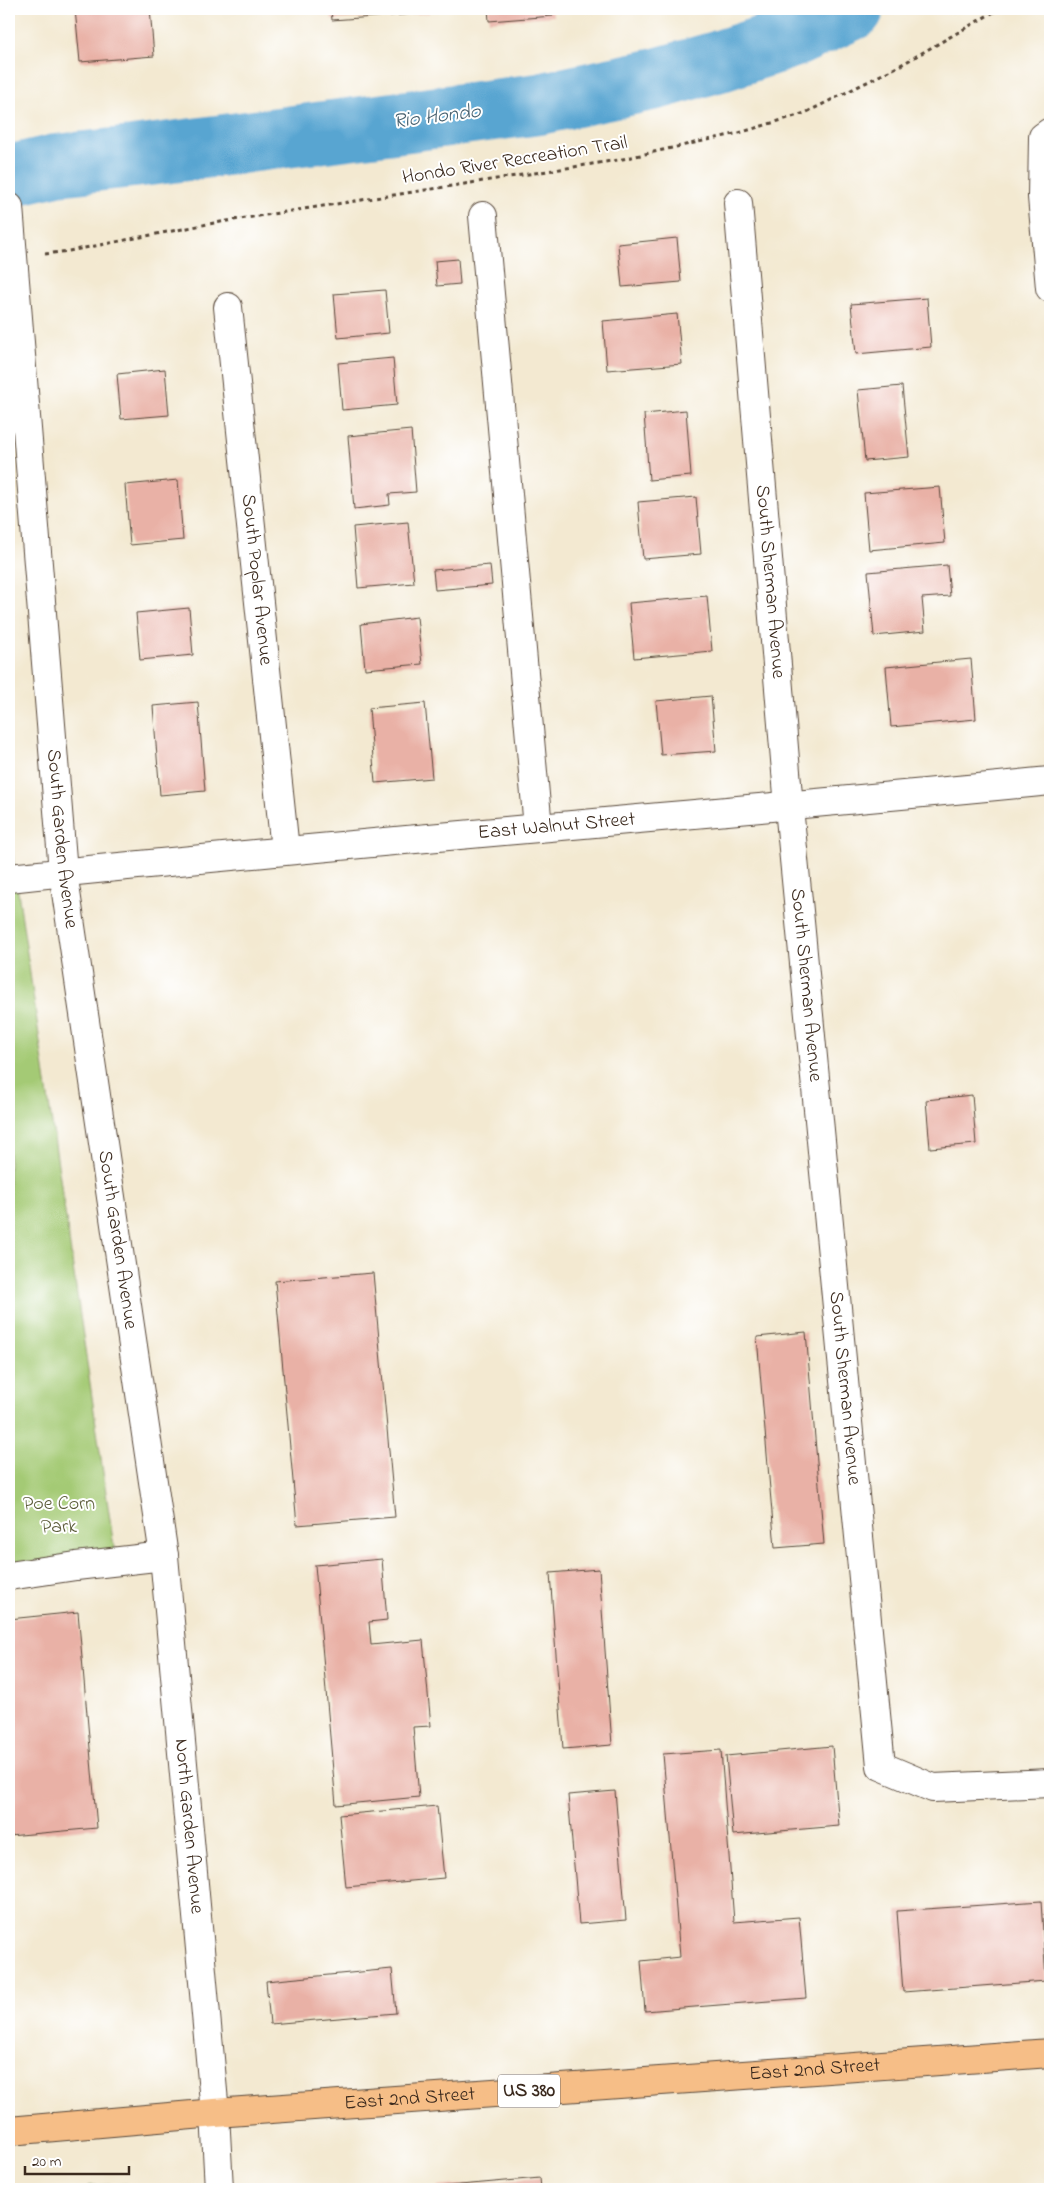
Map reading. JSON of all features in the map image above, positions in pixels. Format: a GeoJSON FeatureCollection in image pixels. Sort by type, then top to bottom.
{"type":"FeatureCollection","features":[{"type":"Feature","properties":{"kind":"main road","name":"East 2nd Street"},"geometry":{"type":"LineString","coordinates":[[9,2131],[215,2112],[1050,2053]]}},
{"type":"Feature","properties":{"kind":"street"},"geometry":{"type":"LineString","coordinates":[[1050,132],[1043,137],[1042,197],[1050,288]]}},
{"type":"Feature","properties":{"kind":"street","name":"South Sherman Avenue"},"geometry":{"type":"LineString","coordinates":[[738,203],[789,807],[881,1766],[933,1788],[1050,1783]]}},
{"type":"Feature","properties":{"kind":"street","name":"South Garden Avenue"},"geometry":{"type":"LineString","coordinates":[[9,207],[62,872],[151,1465]]}},
{"type":"Feature","properties":{"kind":"street"},"geometry":{"type":"LineString","coordinates":[[483,216],[538,828]]}},
{"type":"Feature","properties":{"kind":"street","name":"South Poplar Avenue"},"geometry":{"type":"LineString","coordinates":[[228,307],[285,850]]}},
{"type":"Feature","properties":{"kind":"street","name":"East Walnut Street"},"geometry":{"type":"LineString","coordinates":[[9,878],[285,850],[789,807],[1050,781]]}},
{"type":"Feature","properties":{"kind":"street","name":"North Garden Avenue"},"geometry":{"type":"LineString","coordinates":[[151,1465],[164,1556],[215,2112],[219,2189]]}},
{"type":"Feature","properties":{"kind":"street"},"geometry":{"type":"LineString","coordinates":[[9,1576],[164,1556]]}},
{"type":"Feature","properties":{"kind":"path","name":"Hondo River Recreation Trail"},"geometry":{"type":"LineString","coordinates":[[13,257],[69,251],[208,224],[618,160],[739,133],[805,113],[899,66],[999,9]]}},
{"type":"Feature","properties":{"kind":"green space","name":"Poe Corn Park"},"geometry":{"type":"Polygon","coordinates":[[[9,830],[116,1561],[9,1576],[9,830]]]}},
{"type":"Feature","properties":{"kind":"green space"},"geometry":{"type":"Polygon","coordinates":[[[126,2184],[141,2189],[88,2189],[88,2186],[126,2184]]]}},
{"type":"Feature","properties":{"kind":"building"},"geometry":{"type":"Polygon","coordinates":[[[75,9],[150,9],[154,56],[80,62],[75,9]]]}},
{"type":"Feature","properties":{"kind":"building"},"geometry":{"type":"Polygon","coordinates":[[[331,9],[429,9],[430,13],[332,20],[331,9]]]}},
{"type":"Feature","properties":{"kind":"building"},"geometry":{"type":"Polygon","coordinates":[[[488,9],[552,9],[553,16],[489,21],[488,9]]]}},
{"type":"Feature","properties":{"kind":"building"},"geometry":{"type":"Polygon","coordinates":[[[677,238],[681,282],[622,287],[618,244],[677,238]]]}},
{"type":"Feature","properties":{"kind":"building"},"geometry":{"type":"Polygon","coordinates":[[[458,259],[460,284],[437,286],[435,261],[458,259]]]}},
{"type":"Feature","properties":{"kind":"building"},"geometry":{"type":"Polygon","coordinates":[[[385,290],[389,333],[338,338],[334,294],[385,290]]]}},
{"type":"Feature","properties":{"kind":"building"},"geometry":{"type":"Polygon","coordinates":[[[927,298],[931,347],[856,354],[851,304],[927,298]]]}},
{"type":"Feature","properties":{"kind":"building"},"geometry":{"type":"Polygon","coordinates":[[[677,314],[682,364],[607,370],[603,321],[677,314]]]}},
{"type":"Feature","properties":{"kind":"building"},"geometry":{"type":"Polygon","coordinates":[[[393,358],[397,405],[342,410],[338,363],[393,358]]]}},
{"type":"Feature","properties":{"kind":"building"},"geometry":{"type":"Polygon","coordinates":[[[165,369],[169,415],[121,419],[117,374],[165,369]]]}},
{"type":"Feature","properties":{"kind":"building"},"geometry":{"type":"Polygon","coordinates":[[[902,386],[909,457],[865,461],[858,390],[902,386]]]}},
{"type":"Feature","properties":{"kind":"building"},"geometry":{"type":"Polygon","coordinates":[[[686,410],[691,476],[649,480],[644,414],[686,410]]]}},
{"type":"Feature","properties":{"kind":"building"},"geometry":{"type":"Polygon","coordinates":[[[411,430],[416,492],[389,494],[390,505],[354,509],[348,436],[411,430]]]}},
{"type":"Feature","properties":{"kind":"building"},"geometry":{"type":"Polygon","coordinates":[[[178,480],[183,540],[130,545],[125,485],[178,480]]]}},
{"type":"Feature","properties":{"kind":"building"},"geometry":{"type":"Polygon","coordinates":[[[940,487],[945,543],[869,550],[864,493],[940,487]]]}},
{"type":"Feature","properties":{"kind":"building"},"geometry":{"type":"Polygon","coordinates":[[[696,497],[701,554],[643,559],[638,502],[696,497]]]}},
{"type":"Feature","properties":{"kind":"building"},"geometry":{"type":"Polygon","coordinates":[[[408,522],[414,583],[358,588],[353,527],[408,522]]]}},
{"type":"Feature","properties":{"kind":"building"},"geometry":{"type":"Polygon","coordinates":[[[490,565],[492,585],[435,590],[433,570],[490,565]]]}},
{"type":"Feature","properties":{"kind":"building"},"geometry":{"type":"Polygon","coordinates":[[[947,565],[950,596],[922,598],[925,631],[874,636],[868,572],[947,565]]]}},
{"type":"Feature","properties":{"kind":"building"},"geometry":{"type":"Polygon","coordinates":[[[707,596],[712,651],[634,658],[629,603],[707,596]]]}},
{"type":"Feature","properties":{"kind":"building"},"geometry":{"type":"Polygon","coordinates":[[[189,608],[193,655],[140,660],[136,613],[189,608]]]}},
{"type":"Feature","properties":{"kind":"building"},"geometry":{"type":"Polygon","coordinates":[[[417,617],[422,664],[365,669],[361,624],[417,617]]]}},
{"type":"Feature","properties":{"kind":"building"},"geometry":{"type":"Polygon","coordinates":[[[971,659],[976,719],[891,727],[886,667],[971,659]]]}},
{"type":"Feature","properties":{"kind":"building"},"geometry":{"type":"Polygon","coordinates":[[[711,696],[716,751],[661,755],[656,701],[711,696]]]}},
{"type":"Feature","properties":{"kind":"building"},"geometry":{"type":"Polygon","coordinates":[[[198,702],[205,791],[160,795],[153,706],[198,702]]]}},
{"type":"Feature","properties":{"kind":"building"},"geometry":{"type":"Polygon","coordinates":[[[425,703],[432,778],[375,783],[369,708],[425,703]]]}},
{"type":"Feature","properties":{"kind":"building"},"geometry":{"type":"Polygon","coordinates":[[[972,1095],[976,1144],[930,1148],[926,1100],[972,1095]]]}},
{"type":"Feature","properties":{"kind":"building"},"geometry":{"type":"Polygon","coordinates":[[[373,1273],[395,1517],[297,1525],[275,1281],[373,1273]]]}},
{"type":"Feature","properties":{"kind":"building"},"geometry":{"type":"Polygon","coordinates":[[[806,1332],[824,1544],[775,1548],[757,1337],[806,1332]]]}},
{"type":"Feature","properties":{"kind":"building"},"geometry":{"type":"Polygon","coordinates":[[[382,1559],[387,1620],[369,1622],[371,1645],[423,1640],[431,1726],[413,1727],[419,1797],[336,1805],[315,1565],[382,1559]]]}},
{"type":"Feature","properties":{"kind":"building"},"geometry":{"type":"Polygon","coordinates":[[[599,1569],[612,1745],[563,1749],[550,1573],[599,1569]]]}},
{"type":"Feature","properties":{"kind":"building"},"geometry":{"type":"Polygon","coordinates":[[[78,1612],[97,1828],[9,1836],[9,1619],[78,1612]]]}},
{"type":"Feature","properties":{"kind":"building"},"geometry":{"type":"Polygon","coordinates":[[[832,1746],[839,1826],[733,1835],[726,1756],[832,1746]]]}},
{"type":"Feature","properties":{"kind":"building"},"geometry":{"type":"Polygon","coordinates":[[[721,1750],[734,1922],[799,1917],[806,1998],[645,2011],[641,1961],[680,1957],[663,1754],[721,1750]]]}},
{"type":"Feature","properties":{"kind":"building"},"geometry":{"type":"Polygon","coordinates":[[[615,1791],[626,1920],[579,1924],[568,1795],[615,1791]]]}},
{"type":"Feature","properties":{"kind":"building"},"geometry":{"type":"Polygon","coordinates":[[[437,1806],[444,1878],[346,1887],[339,1815],[437,1806]]]}},
{"type":"Feature","properties":{"kind":"building"},"geometry":{"type":"Polygon","coordinates":[[[1041,1901],[1046,1981],[903,1992],[897,1911],[1041,1901]]]}},
{"type":"Feature","properties":{"kind":"building"},"geometry":{"type":"Polygon","coordinates":[[[392,1969],[396,2013],[270,2024],[266,1981],[392,1969]]]}},
{"type":"Feature","properties":{"kind":"building"},"geometry":{"type":"Polygon","coordinates":[[[540,2178],[541,2189],[437,2189],[437,2187],[540,2178]]]}},
{"type":"Feature","properties":{"kind":"waterway","name":"Rio Hondo"},"geometry":{"type":"LineString","coordinates":[[9,176],[56,165],[133,157],[539,104],[656,79],[720,61],[795,36],[853,9]]}}]}
